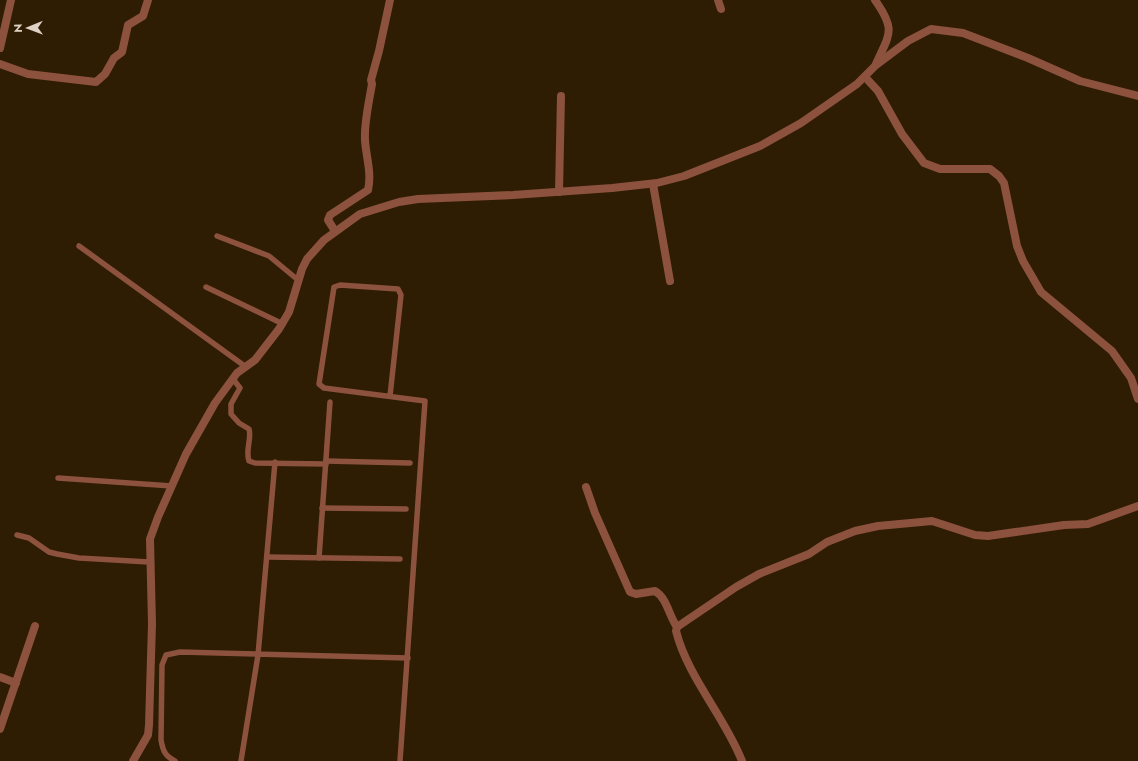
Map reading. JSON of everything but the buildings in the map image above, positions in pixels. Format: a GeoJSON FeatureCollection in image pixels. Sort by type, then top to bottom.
{"type":"FeatureCollection","features":[{"type":"Feature","properties":{"kind":"street"},"geometry":{"type":"LineString","coordinates":[[0,48],[11,0]]}},
{"type":"Feature","properties":{"kind":"street"},"geometry":{"type":"LineString","coordinates":[[0,64],[28,74],[96,82],[105,74],[114,58],[122,52],[128,25],[143,16],[148,0]]}},
{"type":"Feature","properties":{"kind":"street"},"geometry":{"type":"LineString","coordinates":[[335,231],[328,218],[368,190],[370,177],[365,139],[365,124],[372,84],[371,80],[380,51],[390,0]]}},
{"type":"Feature","properties":{"kind":"street"},"geometry":{"type":"LineString","coordinates":[[718,0],[722,9]]}},
{"type":"Feature","properties":{"kind":"street"},"geometry":{"type":"LineString","coordinates":[[874,0],[888,20],[890,28],[876,65]]}},
{"type":"Feature","properties":{"kind":"street"},"geometry":{"type":"LineString","coordinates":[[134,761],[148,735],[150,713],[152,624],[149,562],[150,539],[172,486],[195,437],[215,403],[237,373],[258,356],[283,324],[289,312],[298,280],[307,259],[324,240],[360,214],[399,202],[418,199],[558,192],[653,184],[684,176],[760,146],[801,123],[843,95],[865,77],[876,65],[919,34],[936,28],[963,33],[1028,58],[1080,81],[1138,96]]}},
{"type":"Feature","properties":{"kind":"street"},"geometry":{"type":"LineString","coordinates":[[865,77],[878,91],[902,134],[924,163],[940,169],[990,169],[1000,176],[1006,194],[1011,224],[1017,246],[1023,261],[1041,292],[1112,351],[1131,378],[1138,399]]}},
{"type":"Feature","properties":{"kind":"street"},"geometry":{"type":"LineString","coordinates":[[558,192],[561,96]]}},
{"type":"Feature","properties":{"kind":"street"},"geometry":{"type":"LineString","coordinates":[[653,184],[670,281]]}},
{"type":"Feature","properties":{"kind":"street"},"geometry":{"type":"LineString","coordinates":[[586,487],[595,513],[630,592],[636,594],[655,590],[660,594],[671,620],[677,627],[678,639],[685,654],[707,696],[731,734],[742,761]]}},
{"type":"Feature","properties":{"kind":"street"},"geometry":{"type":"LineString","coordinates":[[677,627],[758,574],[809,554],[827,542],[854,531],[878,526],[932,521],[975,535],[988,536],[1064,524],[1088,524],[1138,506]]}},
{"type":"Feature","properties":{"kind":"street"},"geometry":{"type":"LineString","coordinates":[[0,729],[35,626]]}},
{"type":"Feature","properties":{"kind":"street"},"geometry":{"type":"LineString","coordinates":[[0,678],[16,683]]}},
{"type":"Feature","properties":{"kind":"lane"},"geometry":{"type":"LineString","coordinates":[[217,236],[269,256],[298,280]]}},
{"type":"Feature","properties":{"kind":"lane"},"geometry":{"type":"LineString","coordinates":[[79,246],[246,367]]}},
{"type":"Feature","properties":{"kind":"lane"},"geometry":{"type":"LineString","coordinates":[[390,396],[401,295],[398,289],[340,285],[334,287],[319,384],[324,388],[425,401],[400,761]]}},
{"type":"Feature","properties":{"kind":"lane"},"geometry":{"type":"LineString","coordinates":[[206,287],[283,324]]}},
{"type":"Feature","properties":{"kind":"lane"},"geometry":{"type":"LineString","coordinates":[[233,379],[240,388],[231,404],[231,414],[239,423],[249,429],[251,434],[246,454],[248,461],[255,463],[410,463]]}},
{"type":"Feature","properties":{"kind":"lane"},"geometry":{"type":"LineString","coordinates":[[319,558],[330,402]]}},
{"type":"Feature","properties":{"kind":"lane"},"geometry":{"type":"LineString","coordinates":[[242,761],[258,655],[275,462]]}},
{"type":"Feature","properties":{"kind":"lane"},"geometry":{"type":"LineString","coordinates":[[58,478],[172,486]]}},
{"type":"Feature","properties":{"kind":"lane"},"geometry":{"type":"LineString","coordinates":[[322,508],[406,509]]}},
{"type":"Feature","properties":{"kind":"lane"},"geometry":{"type":"LineString","coordinates":[[17,535],[29,538],[49,552],[57,554],[79,558],[149,562]]}},
{"type":"Feature","properties":{"kind":"lane"},"geometry":{"type":"LineString","coordinates":[[267,557],[400,559]]}},
{"type":"Feature","properties":{"kind":"lane"},"geometry":{"type":"LineString","coordinates":[[175,761],[167,757],[163,750],[161,740],[162,665],[166,655],[180,652],[408,658]]}}]}
